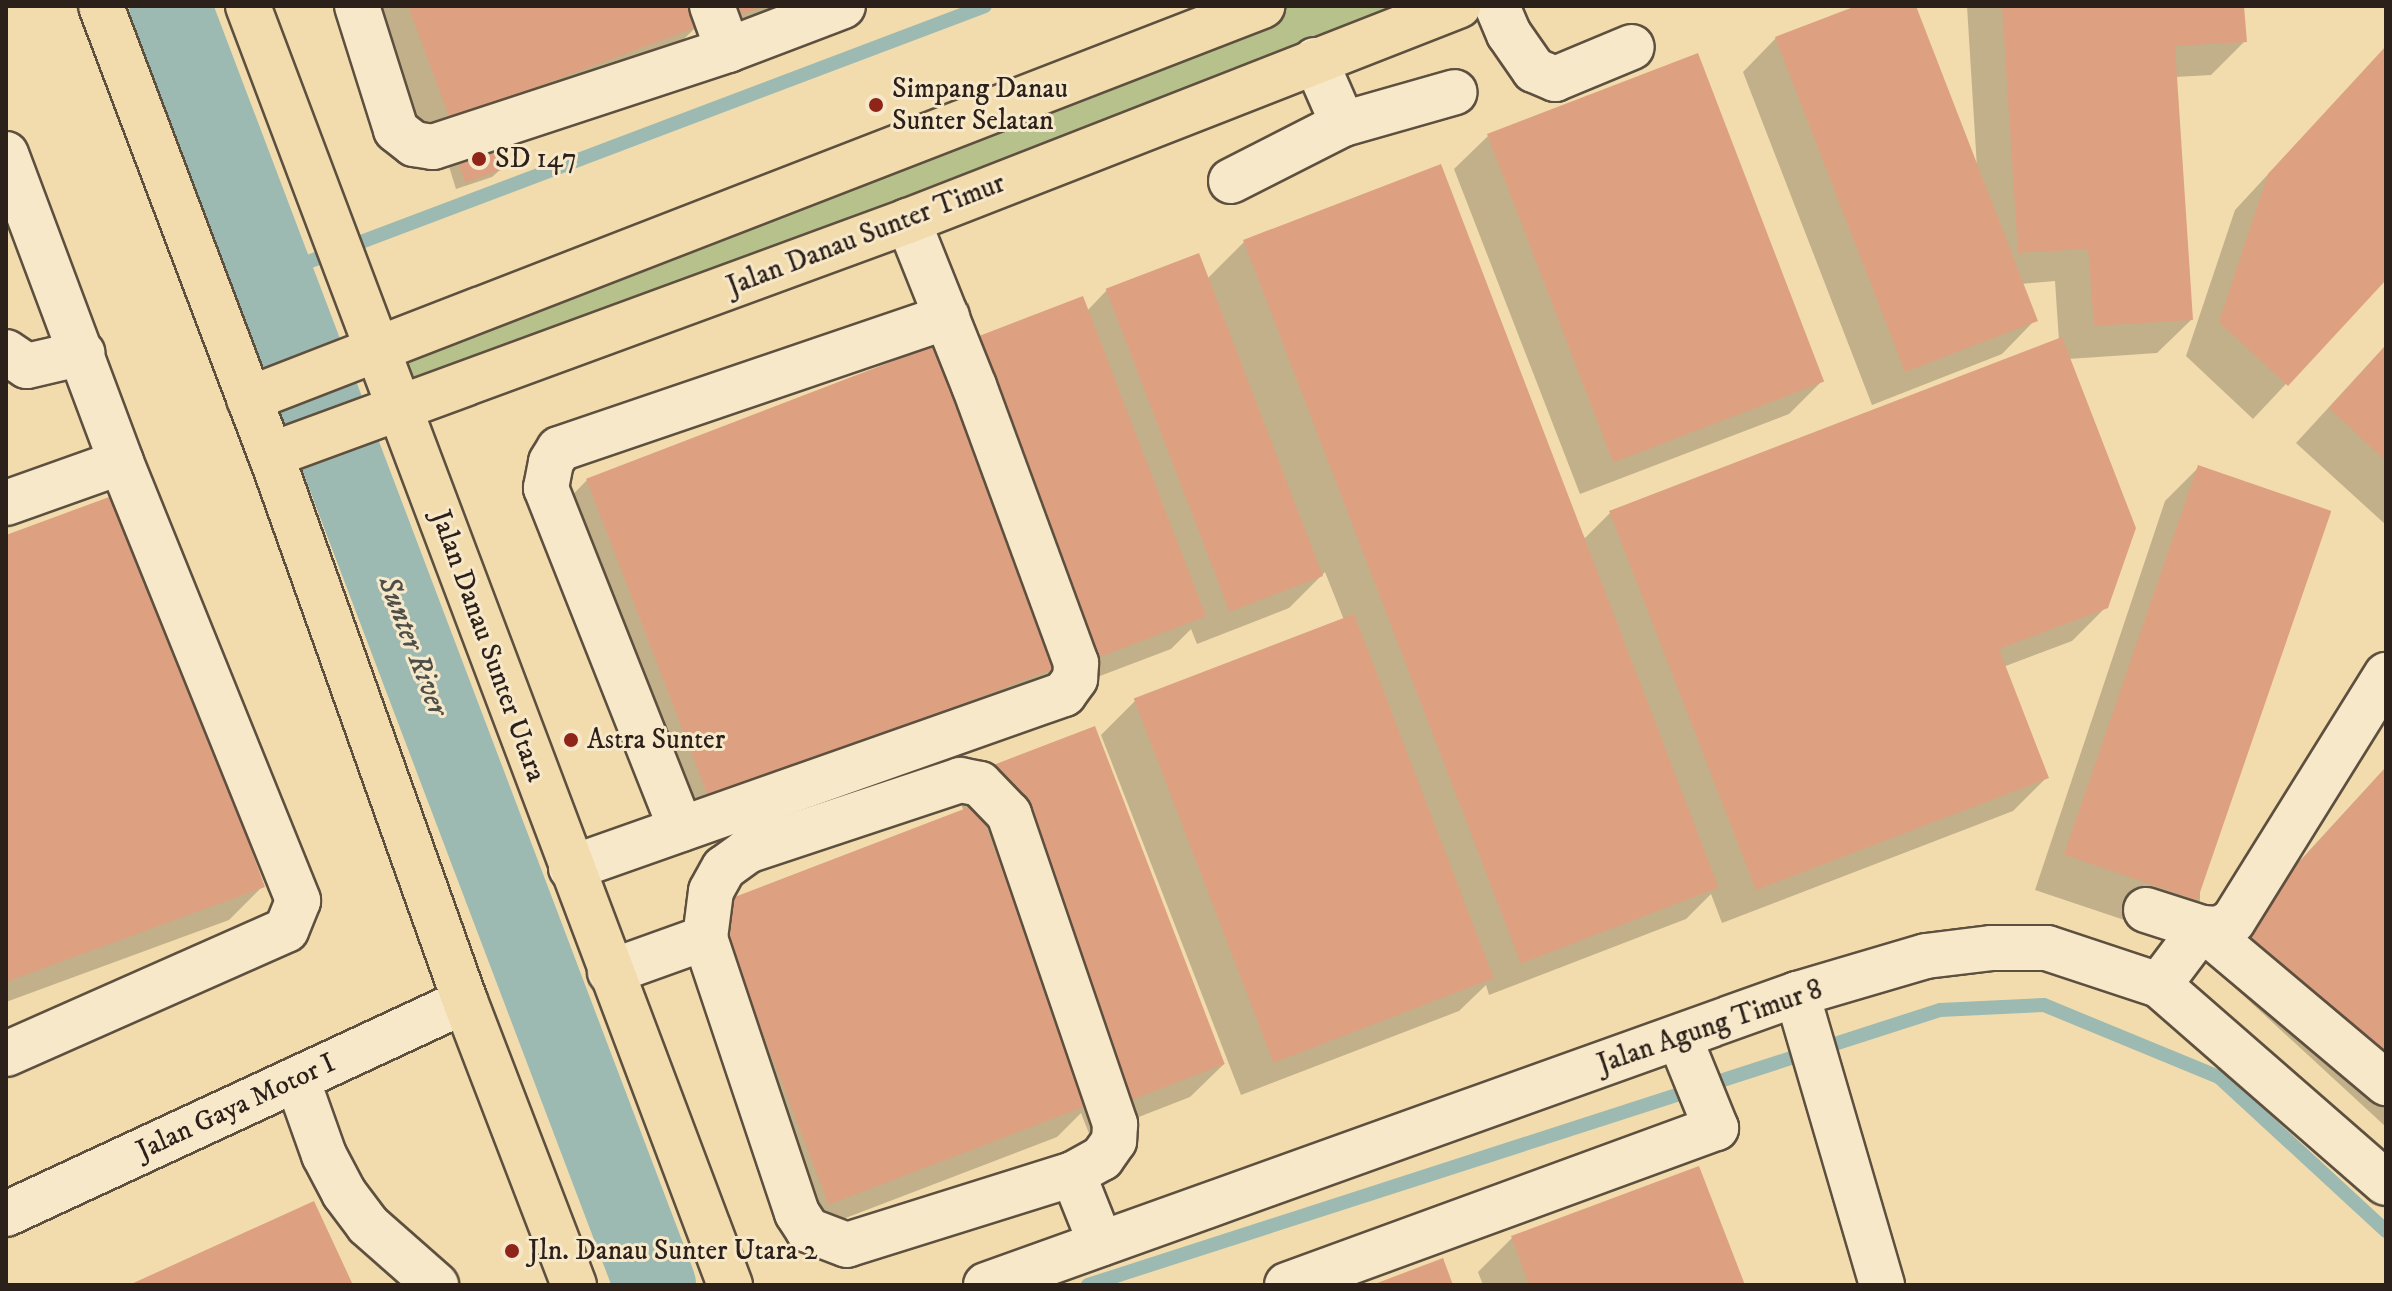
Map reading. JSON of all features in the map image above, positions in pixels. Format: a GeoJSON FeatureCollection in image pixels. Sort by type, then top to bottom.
{"type":"FeatureCollection","features":[{"type":"Feature","properties":{"kind":"main road"},"geometry":{"type":"LineString","coordinates":[[101,6],[287,449],[465,1001],[574,1285]]}},
{"type":"Feature","properties":{"kind":"main road","name":"Jalan Danau Sunter Utara"},"geometry":{"type":"LineString","coordinates":[[248,6],[340,248],[359,355],[571,868],[730,1285]]}},
{"type":"Feature","properties":{"kind":"main road"},"geometry":{"type":"LineString","coordinates":[[265,392],[1262,6]]}},
{"type":"Feature","properties":{"kind":"main road","name":"Jalan Danau Sunter Timur"},"geometry":{"type":"LineString","coordinates":[[287,449],[908,221],[1458,6]]}},
{"type":"Feature","properties":{"kind":"street"},"geometry":{"type":"LineString","coordinates":[[357,6],[396,130],[414,144],[433,147],[728,50],[843,6]]}},
{"type":"Feature","properties":{"kind":"street"},"geometry":{"type":"LineString","coordinates":[[712,6],[728,50]]}},
{"type":"Feature","properties":{"kind":"street"},"geometry":{"type":"LineString","coordinates":[[1497,6],[1509,34],[1534,70],[1555,79],[1632,47]]}},
{"type":"Feature","properties":{"kind":"street"},"geometry":{"type":"LineString","coordinates":[[1315,60],[1343,124]]}},
{"type":"Feature","properties":{"kind":"street"},"geometry":{"type":"LineString","coordinates":[[1231,181],[1343,124],[1455,92]]}},
{"type":"Feature","properties":{"kind":"street"},"geometry":{"type":"LineString","coordinates":[[6,154],[83,353],[121,462],[298,901],[286,930],[6,1054]]}},
{"type":"Feature","properties":{"kind":"street"},"geometry":{"type":"LineString","coordinates":[[571,868],[1064,694],[1075,679],[1076,663],[908,221]]}},
{"type":"Feature","properties":{"kind":"street"},"geometry":{"type":"LineString","coordinates":[[681,829],[546,488],[551,462],[559,449],[947,317]]}},
{"type":"Feature","properties":{"kind":"street"},"geometry":{"type":"LineString","coordinates":[[6,352],[27,366],[83,353]]}},
{"type":"Feature","properties":{"kind":"street"},"geometry":{"type":"LineString","coordinates":[[6,503],[121,462]]}},
{"type":"Feature","properties":{"kind":"street"},"geometry":{"type":"LineString","coordinates":[[2146,910],[2202,928],[2219,929],[2233,921],[2386,675]]}},
{"type":"Feature","properties":{"kind":"street"},"geometry":{"type":"LineString","coordinates":[[960,780],[980,784],[1009,814],[1115,1124],[1114,1141],[1102,1158],[1073,1174],[847,1245],[808,1230],[797,1213],[705,938],[711,891],[724,868],[747,851],[960,780]]}},
{"type":"Feature","properties":{"kind":"street"},"geometry":{"type":"LineString","coordinates":[[2159,985],[2202,928]]}},
{"type":"Feature","properties":{"kind":"street"},"geometry":{"type":"LineString","coordinates":[[2202,928],[2386,1083]]}},
{"type":"Feature","properties":{"kind":"street"},"geometry":{"type":"LineString","coordinates":[[610,972],[705,938]]}},
{"type":"Feature","properties":{"kind":"street","name":"Jalan Agung Timur 8"},"geometry":{"type":"LineString","coordinates":[[986,1285],[1679,1037],[1800,1007],[1926,956],[1991,948],[2047,948],[2159,985],[2385,1180]]}},
{"type":"Feature","properties":{"kind":"street","name":"Jalan Gaya Motor I"},"geometry":{"type":"LineString","coordinates":[[6,1214],[465,1001]]}},
{"type":"Feature","properties":{"kind":"street"},"geometry":{"type":"LineString","coordinates":[[1800,1007],[1826,1085],[1882,1285]]}},
{"type":"Feature","properties":{"kind":"street"},"geometry":{"type":"LineString","coordinates":[[1287,1285],[1716,1128],[1679,1037]]}},
{"type":"Feature","properties":{"kind":"street"},"geometry":{"type":"LineString","coordinates":[[297,1079],[324,1155],[344,1193],[368,1225],[436,1285]]}},
{"type":"Feature","properties":{"kind":"street"},"geometry":{"type":"LineString","coordinates":[[1073,1174],[1101,1244]]}},
{"type":"Feature","properties":{"kind":"green space"},"geometry":{"type":"Polygon","coordinates":[[[1267,6],[1454,6],[401,409],[378,348],[1267,6]]]}},
{"type":"Feature","properties":{"kind":"building"},"geometry":{"type":"Polygon","coordinates":[[[408,6],[692,6],[700,26],[450,119],[408,6]]]}},
{"type":"Feature","properties":{"kind":"building"},"geometry":{"type":"Polygon","coordinates":[[[731,6],[764,6],[735,17],[731,6]]]}},
{"type":"Feature","properties":{"kind":"building"},"geometry":{"type":"Polygon","coordinates":[[[1856,6],[1916,6],[2038,321],[1905,372],[1775,37],[1856,6]]]}},
{"type":"Feature","properties":{"kind":"building"},"geometry":{"type":"Polygon","coordinates":[[[2002,6],[2244,6],[2247,42],[2175,46],[2193,320],[2094,326],[2088,249],[2018,253],[2002,6]]]}},
{"type":"Feature","properties":{"kind":"building"},"geometry":{"type":"Polygon","coordinates":[[[2386,46],[2386,280],[2288,386],[2219,322],[2268,174],[2386,46]]]}},
{"type":"Feature","properties":{"kind":"building"},"geometry":{"type":"Polygon","coordinates":[[[1698,53],[1824,382],[1613,463],[1487,134],[1698,53]]]}},
{"type":"Feature","properties":{"kind":"building","name":"SD 147"},"geometry":{"type":"Polygon","coordinates":[[[492,137],[503,169],[465,182],[454,150],[492,137]]]}},
{"type":"Feature","properties":{"kind":"building"},"geometry":{"type":"Polygon","coordinates":[[[1441,164],[1719,888],[1521,963],[1243,240],[1441,164]]]}},
{"type":"Feature","properties":{"kind":"building"},"geometry":{"type":"Polygon","coordinates":[[[1199,253],[1323,576],[1230,612],[1106,289],[1199,253]]]}},
{"type":"Feature","properties":{"kind":"building"},"geometry":{"type":"Polygon","coordinates":[[[1083,296],[1206,616],[1095,659],[972,339],[1083,296]]]}},
{"type":"Feature","properties":{"kind":"building"},"geometry":{"type":"Polygon","coordinates":[[[2062,337],[2136,528],[2108,608],[1999,649],[2049,778],[1756,890],[1609,511],[2062,337]]]}},
{"type":"Feature","properties":{"kind":"building"},"geometry":{"type":"Polygon","coordinates":[[[940,343],[1064,665],[710,801],[586,479],[940,343]]]}},
{"type":"Feature","properties":{"kind":"building"},"geometry":{"type":"Polygon","coordinates":[[[2386,345],[2386,461],[2329,408],[2386,345]]]}},
{"type":"Feature","properties":{"kind":"building"},"geometry":{"type":"Polygon","coordinates":[[[2198,465],[2331,511],[2197,900],[2064,855],[2198,465]]]}},
{"type":"Feature","properties":{"kind":"building"},"geometry":{"type":"Polygon","coordinates":[[[120,493],[265,887],[6,982],[6,535],[120,493]]]}},
{"type":"Feature","properties":{"kind":"building"},"geometry":{"type":"Polygon","coordinates":[[[1354,614],[1494,978],[1273,1063],[1134,699],[1354,614]]]}},
{"type":"Feature","properties":{"kind":"building"},"geometry":{"type":"Polygon","coordinates":[[[1095,726],[1225,1064],[1122,1103],[992,765],[1095,726]]]}},
{"type":"Feature","properties":{"kind":"building"},"geometry":{"type":"Polygon","coordinates":[[[2386,767],[2386,1062],[2240,927],[2386,767]]]}},
{"type":"Feature","properties":{"kind":"building"},"geometry":{"type":"Polygon","coordinates":[[[977,804],[1092,1104],[829,1205],[714,905],[977,804]]]}},
{"type":"Feature","properties":{"kind":"building"},"geometry":{"type":"Polygon","coordinates":[[[1699,1166],[1745,1285],[1529,1285],[1511,1236],[1699,1166]]]}},
{"type":"Feature","properties":{"kind":"building"},"geometry":{"type":"Polygon","coordinates":[[[314,1201],[353,1285],[129,1285],[314,1201]]]}},
{"type":"Feature","properties":{"kind":"building"},"geometry":{"type":"Polygon","coordinates":[[[1443,1258],[1453,1285],[1372,1285],[1443,1258]]]}},
{"type":"Feature","properties":{"kind":"waterway","name":"Sunter River"},"geometry":{"type":"LineString","coordinates":[[170,6],[655,1285]]}},
{"type":"Feature","properties":{"kind":"waterway"},"geometry":{"type":"LineString","coordinates":[[271,276],[985,6]]}},
{"type":"Feature","properties":{"kind":"waterway"},"geometry":{"type":"LineString","coordinates":[[1088,1285],[1940,1010],[2044,1005],[2219,1077],[2386,1231]]}},
{"type":"Feature","properties":{"kind":"place","name":"Simpang Danau Sunter Selatan"},"geometry":{"type":"Point","coordinates":[876,105]}},
{"type":"Feature","properties":{"kind":"place","name":"SD 147"},"geometry":{"type":"Point","coordinates":[479,159]}},
{"type":"Feature","properties":{"kind":"place","name":"Astra Sunter"},"geometry":{"type":"Point","coordinates":[571,740]}},
{"type":"Feature","properties":{"kind":"place","name":"Jln. Danau Sunter Utara 2"},"geometry":{"type":"Point","coordinates":[512,1251]}}]}
